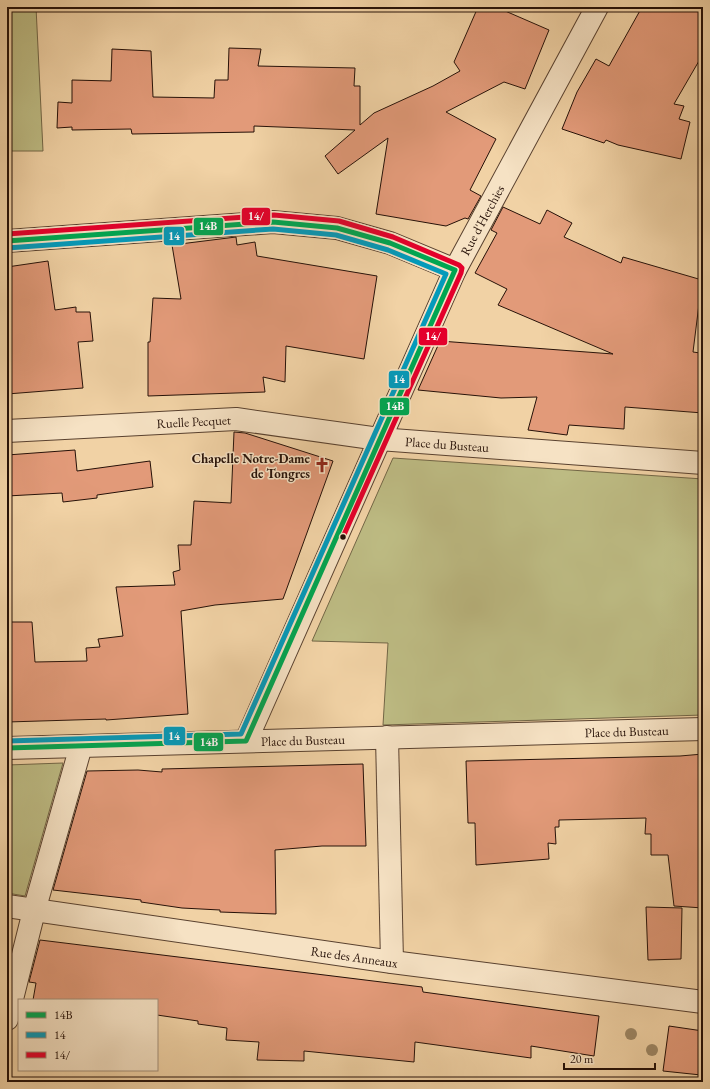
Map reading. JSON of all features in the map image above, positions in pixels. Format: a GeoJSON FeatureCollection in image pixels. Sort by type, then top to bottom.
{"type":"FeatureCollection","features":[{"type":"Feature","properties":{"kind":"street","name":"Rue d'Herchies"},"geometry":{"type":"LineString","coordinates":[[379,439],[455,270],[597,7]]}},
{"type":"Feature","properties":{"kind":"street"},"geometry":{"type":"LineString","coordinates":[[7,241],[273,222],[337,228],[390,243],[455,270]]}},
{"type":"Feature","properties":{"kind":"street","name":"Ruelle Pecquet"},"geometry":{"type":"LineString","coordinates":[[7,431],[236,419],[379,439]]}},
{"type":"Feature","properties":{"kind":"street","name":"Place du Busteau"},"geometry":{"type":"LineString","coordinates":[[703,463],[379,439],[246,741],[703,729]]}},
{"type":"Feature","properties":{"kind":"street"},"geometry":{"type":"LineString","coordinates":[[387,737],[392,962]]}},
{"type":"Feature","properties":{"kind":"street"},"geometry":{"type":"LineString","coordinates":[[7,748],[246,741]]}},
{"type":"Feature","properties":{"kind":"street"},"geometry":{"type":"LineString","coordinates":[[7,1019],[34,911],[81,746]]}},
{"type":"Feature","properties":{"kind":"street","name":"Rue des Anneaux"},"geometry":{"type":"LineString","coordinates":[[7,906],[392,962],[703,1002]]}},
{"type":"Feature","properties":{"kind":"shaded area"},"geometry":{"type":"Polygon","coordinates":[[[7,7],[36,7],[43,151],[7,151],[7,7]]]}},
{"type":"Feature","properties":{"kind":"shaded area"},"geometry":{"type":"Polygon","coordinates":[[[393,458],[703,479],[703,715],[383,725],[388,643],[312,641],[393,458]]]}},
{"type":"Feature","properties":{"kind":"shaded area"},"geometry":{"type":"Polygon","coordinates":[[[63,763],[25,896],[7,893],[7,765],[63,763]]]}},
{"type":"Feature","properties":{"kind":"building"},"geometry":{"type":"Polygon","coordinates":[[[478,7],[496,7],[549,30],[525,89],[504,82],[446,112],[496,139],[470,190],[481,196],[468,219],[465,218],[446,226],[376,214],[388,138],[338,174],[325,156],[355,130],[254,126],[254,132],[132,134],[131,129],[72,130],[72,127],[57,128],[58,102],[72,103],[72,80],[111,81],[112,49],[151,51],[153,97],[214,98],[215,80],[228,80],[229,48],[261,49],[258,66],[355,68],[354,86],[360,86],[360,125],[374,113],[433,86],[460,71],[454,62],[478,7]]]}},
{"type":"Feature","properties":{"kind":"building"},"geometry":{"type":"Polygon","coordinates":[[[642,7],[703,7],[703,54],[674,104],[684,106],[679,119],[690,122],[681,159],[618,145],[606,140],[604,143],[562,129],[577,92],[596,59],[609,66],[642,7]]]}},
{"type":"Feature","properties":{"kind":"building"},"geometry":{"type":"Polygon","coordinates":[[[503,207],[540,224],[547,210],[572,223],[564,237],[621,263],[623,257],[702,280],[693,352],[700,353],[699,365],[703,364],[703,413],[625,407],[624,429],[569,425],[567,435],[528,430],[537,397],[501,398],[418,390],[440,341],[613,354],[498,305],[507,289],[475,273],[497,233],[491,230],[503,207]]]}},
{"type":"Feature","properties":{"kind":"building"},"geometry":{"type":"Polygon","coordinates":[[[236,237],[237,245],[255,242],[257,256],[377,276],[364,359],[286,346],[285,382],[263,377],[265,392],[148,396],[148,342],[150,342],[153,298],[181,299],[172,245],[236,237]]]}},
{"type":"Feature","properties":{"kind":"building"},"geometry":{"type":"Polygon","coordinates":[[[48,261],[55,310],[76,307],[76,312],[90,312],[93,341],[78,342],[83,388],[7,394],[7,267],[48,261]]]}},
{"type":"Feature","properties":{"kind":"building"},"geometry":{"type":"Polygon","coordinates":[[[234,432],[245,433],[333,461],[283,599],[215,605],[181,611],[188,714],[106,720],[7,722],[7,622],[32,622],[35,662],[87,661],[86,648],[100,647],[98,639],[123,636],[116,587],[175,585],[173,572],[180,570],[178,545],[191,545],[194,501],[231,503],[234,432]]]}},
{"type":"Feature","properties":{"kind":"building"},"geometry":{"type":"Polygon","coordinates":[[[75,450],[77,471],[150,461],[153,487],[97,495],[97,498],[63,502],[62,493],[7,496],[7,455],[75,450]]]}},
{"type":"Feature","properties":{"kind":"building"},"geometry":{"type":"Polygon","coordinates":[[[703,754],[703,908],[674,906],[668,855],[651,855],[651,834],[645,834],[646,818],[559,820],[559,827],[555,827],[556,844],[548,843],[549,859],[476,865],[475,823],[468,823],[466,761],[680,756],[703,754]]]}},
{"type":"Feature","properties":{"kind":"building"},"geometry":{"type":"Polygon","coordinates":[[[363,764],[366,846],[322,846],[275,850],[276,914],[220,912],[220,910],[182,908],[141,902],[141,900],[53,890],[87,771],[138,770],[162,772],[162,769],[363,764]]]}},
{"type":"Feature","properties":{"kind":"building"},"geometry":{"type":"Polygon","coordinates":[[[646,907],[682,908],[681,959],[648,960],[646,907]]]}},
{"type":"Feature","properties":{"kind":"building"},"geometry":{"type":"Polygon","coordinates":[[[40,940],[422,987],[423,992],[599,1016],[594,1056],[531,1046],[531,1058],[415,1042],[414,1062],[304,1051],[304,1061],[257,1060],[259,1042],[226,1040],[227,1028],[198,1024],[198,1021],[158,1015],[158,999],[33,999],[36,983],[29,982],[40,940]]]}},
{"type":"Feature","properties":{"kind":"building"},"geometry":{"type":"Polygon","coordinates":[[[669,1026],[703,1031],[701,1075],[663,1071],[669,1026]]]}},
{"type":"Feature","properties":{"kind":"transit line","name":"14/"},"geometry":{"type":"LineString","coordinates":[[7,234],[274,215],[339,221],[393,237],[459,265],[462,268],[461,273],[343,537]]}},
{"type":"Feature","properties":{"kind":"transit line","name":"14B"},"geometry":{"type":"LineString","coordinates":[[7,241],[273,222],[337,228],[390,243],[455,270],[246,741],[7,748]]}},
{"type":"Feature","properties":{"kind":"transit line","name":"14"},"geometry":{"type":"LineString","coordinates":[[7,248],[273,229],[336,235],[388,250],[446,274],[241,734],[7,741]]}},
{"type":"Feature","properties":{"kind":"place","name":"Chapelle Notre-Dame de Tongres"},"geometry":{"type":"Point","coordinates":[322,465]}}]}
